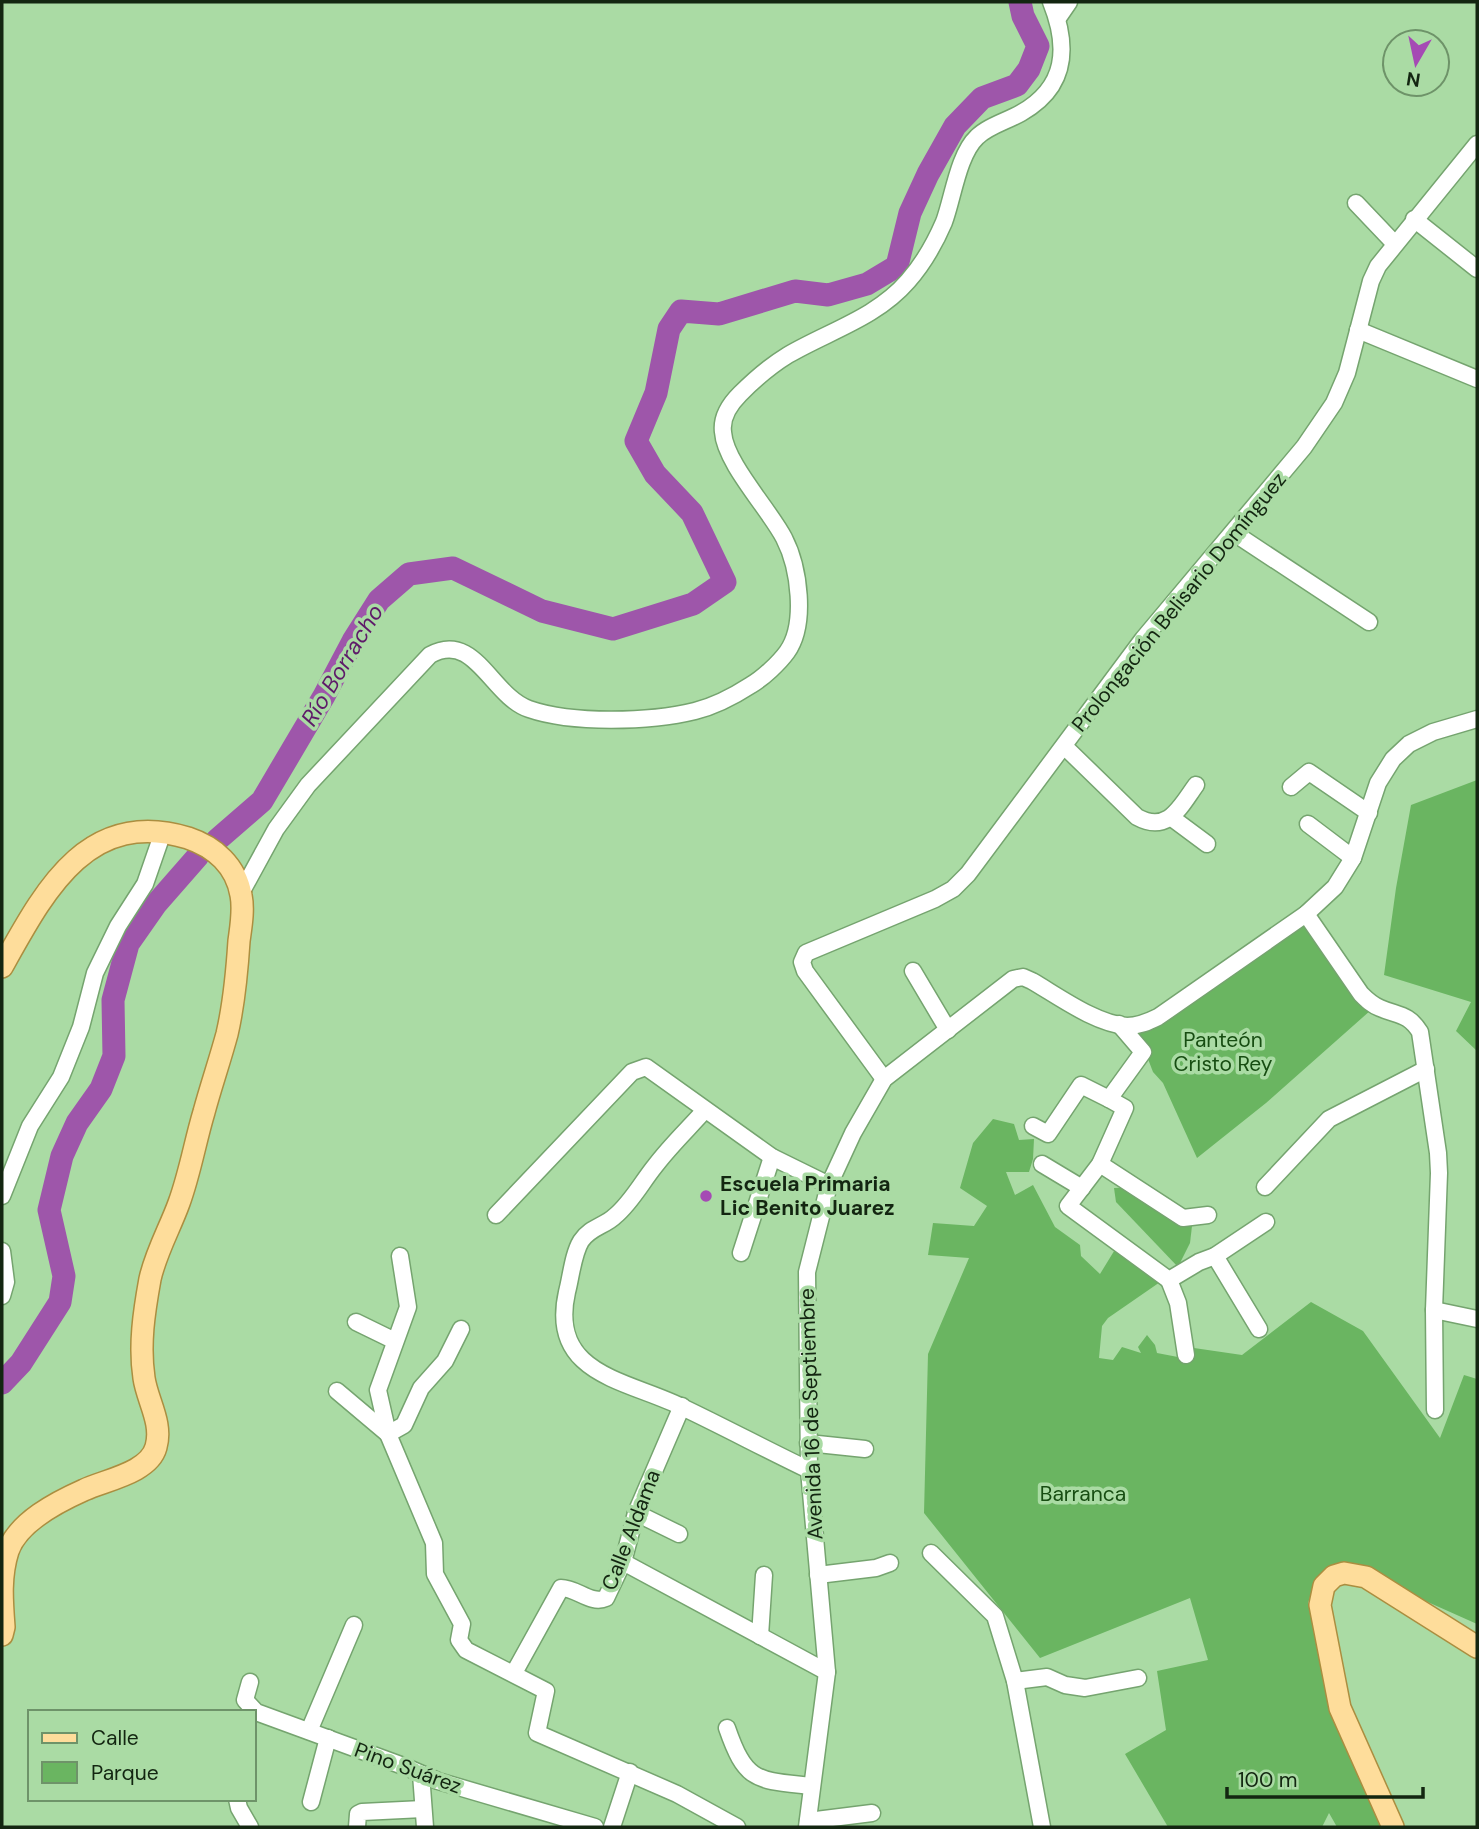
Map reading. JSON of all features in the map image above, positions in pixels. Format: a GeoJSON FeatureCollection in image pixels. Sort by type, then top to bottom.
{"type":"FeatureCollection","features":[{"type":"Feature","properties":{"kind":"main road"},"geometry":{"type":"LineString","coordinates":[[2,967],[62,874],[83,852],[112,836],[128,832],[163,832],[193,840],[224,858],[241,893],[235,988],[228,1031],[188,1174],[151,1276],[144,1315],[142,1359],[144,1381],[157,1431],[156,1448],[146,1462],[123,1476],[83,1490],[24,1527],[9,1548],[3,1572],[2,1634]]}},
{"type":"Feature","properties":{"kind":"main road"},"geometry":{"type":"LineString","coordinates":[[1393,1827],[1340,1708],[1326,1646],[1321,1605],[1324,1586],[1334,1576],[1343,1573],[1366,1577],[1477,1647]]}},
{"type":"Feature","properties":{"kind":"street"},"geometry":{"type":"LineString","coordinates":[[241,893],[276,829],[308,785],[430,655],[442,648],[456,648],[468,654],[502,690],[525,708],[552,715],[604,719],[694,711],[724,700],[754,683],[788,651],[799,620],[798,583],[785,540],[727,450],[722,430],[726,410],[761,374],[790,354],[870,313],[908,281],[928,253],[944,223],[969,147],[979,135],[1036,104],[1048,92],[1060,67],[1063,48],[1058,18],[1051,2]]}},
{"type":"Feature","properties":{"kind":"street"},"geometry":{"type":"LineString","coordinates":[[1058,18],[1069,2]]}},
{"type":"Feature","properties":{"kind":"street","name":"Prolongación Belisario Domínguez"},"geometry":{"type":"LineString","coordinates":[[884,1079],[805,971],[802,962],[806,953],[935,900],[953,889],[968,874],[1143,639],[1304,447],[1334,403],[1347,373],[1371,281],[1378,266],[1477,144]]}},
{"type":"Feature","properties":{"kind":"street"},"geometry":{"type":"LineString","coordinates":[[1356,203],[1395,244]]}},
{"type":"Feature","properties":{"kind":"street"},"geometry":{"type":"LineString","coordinates":[[1414,219],[1477,269]]}},
{"type":"Feature","properties":{"kind":"street"},"geometry":{"type":"LineString","coordinates":[[1358,330],[1477,379]]}},
{"type":"Feature","properties":{"kind":"street"},"geometry":{"type":"LineString","coordinates":[[1234,533],[1369,622]]}},
{"type":"Feature","properties":{"kind":"street","name":"Avenida 16 de Septiembre"},"geometry":{"type":"LineString","coordinates":[[808,1824],[827,1672],[808,1469],[807,1272],[829,1185],[853,1133],[884,1079],[1013,979],[1023,978],[1086,1012],[1119,1024],[1142,1024],[1158,1017],[1306,914],[1335,887],[1353,858],[1378,783],[1393,759],[1409,744],[1433,732],[1477,719]]}},
{"type":"Feature","properties":{"kind":"street"},"geometry":{"type":"LineString","coordinates":[[1063,746],[1137,817],[1147,822],[1158,823],[1172,818],[1196,785]]}},
{"type":"Feature","properties":{"kind":"street"},"geometry":{"type":"LineString","coordinates":[[1291,787],[1309,772],[1368,813]]}},
{"type":"Feature","properties":{"kind":"street"},"geometry":{"type":"LineString","coordinates":[[1172,818],[1207,844]]}},
{"type":"Feature","properties":{"kind":"street"},"geometry":{"type":"LineString","coordinates":[[1308,824],[1353,858]]}},
{"type":"Feature","properties":{"kind":"street"},"geometry":{"type":"LineString","coordinates":[[2,1196],[30,1126],[61,1077],[80,1027],[95,973],[118,926],[145,884],[163,832]]}},
{"type":"Feature","properties":{"kind":"street"},"geometry":{"type":"LineString","coordinates":[[1306,914],[1361,994],[1372,1004],[1403,1015],[1415,1024],[1420,1032],[1439,1173],[1434,1310],[1435,1410]]}},
{"type":"Feature","properties":{"kind":"street"},"geometry":{"type":"LineString","coordinates":[[913,971],[948,1030]]}},
{"type":"Feature","properties":{"kind":"street"},"geometry":{"type":"LineString","coordinates":[[1109,1099],[1143,1052],[1119,1024]]}},
{"type":"Feature","properties":{"kind":"street"},"geometry":{"type":"LineString","coordinates":[[496,1215],[632,1072],[646,1067],[772,1157],[829,1185]]}},
{"type":"Feature","properties":{"kind":"street"},"geometry":{"type":"LineString","coordinates":[[1265,1187],[1329,1119],[1426,1069]]}},
{"type":"Feature","properties":{"kind":"street"},"geometry":{"type":"LineString","coordinates":[[1033,1126],[1048,1134],[1081,1085],[1125,1108],[1100,1164],[1068,1206],[1169,1280],[1178,1303],[1186,1355]]}},
{"type":"Feature","properties":{"kind":"street"},"geometry":{"type":"LineString","coordinates":[[705,1110],[657,1163],[615,1217],[590,1230],[580,1242],[565,1303],[565,1325],[569,1344],[582,1361],[613,1379],[682,1406],[808,1469]]}},
{"type":"Feature","properties":{"kind":"street"},"geometry":{"type":"LineString","coordinates":[[741,1253],[772,1157]]}},
{"type":"Feature","properties":{"kind":"street"},"geometry":{"type":"LineString","coordinates":[[1042,1164],[1082,1188]]}},
{"type":"Feature","properties":{"kind":"street"},"geometry":{"type":"LineString","coordinates":[[1100,1164],[1183,1218],[1208,1215]]}},
{"type":"Feature","properties":{"kind":"street"},"geometry":{"type":"LineString","coordinates":[[1169,1280],[1214,1256],[1266,1222]]}},
{"type":"Feature","properties":{"kind":"street"},"geometry":{"type":"LineString","coordinates":[[2,1251],[6,1282],[2,1296]]}},
{"type":"Feature","properties":{"kind":"street"},"geometry":{"type":"LineString","coordinates":[[400,1256],[408,1307],[378,1390],[388,1434],[434,1543],[435,1574],[462,1624],[459,1640],[466,1650],[547,1691],[537,1733],[677,1794],[737,1827]]}},
{"type":"Feature","properties":{"kind":"street"},"geometry":{"type":"LineString","coordinates":[[1214,1256],[1259,1329]]}},
{"type":"Feature","properties":{"kind":"street"},"geometry":{"type":"LineString","coordinates":[[1434,1310],[1477,1319]]}},
{"type":"Feature","properties":{"kind":"street"},"geometry":{"type":"LineString","coordinates":[[356,1322],[395,1341]]}},
{"type":"Feature","properties":{"kind":"street"},"geometry":{"type":"LineString","coordinates":[[388,1434],[404,1425],[421,1388],[445,1361],[461,1329]]}},
{"type":"Feature","properties":{"kind":"street"},"geometry":{"type":"LineString","coordinates":[[337,1391],[388,1434]]}},
{"type":"Feature","properties":{"kind":"street","name":"Calle Aldama"},"geometry":{"type":"LineString","coordinates":[[514,1673],[558,1591],[566,1588],[601,1601],[608,1594],[623,1562],[636,1513],[682,1406]]}},
{"type":"Feature","properties":{"kind":"street"},"geometry":{"type":"LineString","coordinates":[[808,1443],[865,1449]]}},
{"type":"Feature","properties":{"kind":"street"},"geometry":{"type":"LineString","coordinates":[[636,1513],[679,1534]]}},
{"type":"Feature","properties":{"kind":"street"},"geometry":{"type":"LineString","coordinates":[[931,1553],[995,1616],[1015,1681],[1042,1827]]}},
{"type":"Feature","properties":{"kind":"street"},"geometry":{"type":"LineString","coordinates":[[623,1562],[827,1672]]}},
{"type":"Feature","properties":{"kind":"street"},"geometry":{"type":"LineString","coordinates":[[818,1575],[876,1568],[890,1563]]}},
{"type":"Feature","properties":{"kind":"street"},"geometry":{"type":"LineString","coordinates":[[760,1636],[764,1575]]}},
{"type":"Feature","properties":{"kind":"street"},"geometry":{"type":"LineString","coordinates":[[309,1731],[354,1625]]}},
{"type":"Feature","properties":{"kind":"street"},"geometry":{"type":"LineString","coordinates":[[1015,1681],[1047,1677],[1065,1685],[1085,1688],[1138,1678]]}},
{"type":"Feature","properties":{"kind":"street","name":"Pino Suárez"},"geometry":{"type":"LineString","coordinates":[[250,1682],[245,1700],[251,1710]]}},
{"type":"Feature","properties":{"kind":"street","name":"Pino Suárez"},"geometry":{"type":"LineString","coordinates":[[256,1716],[309,1731],[450,1785],[595,1827]]}},
{"type":"Feature","properties":{"kind":"street"},"geometry":{"type":"LineString","coordinates":[[727,1728],[737,1757],[753,1776],[775,1782],[811,1786]]}},
{"type":"Feature","properties":{"kind":"street"},"geometry":{"type":"LineString","coordinates":[[311,1802],[328,1738]]}},
{"type":"Feature","properties":{"kind":"street"},"geometry":{"type":"LineString","coordinates":[[612,1827],[630,1772]]}},
{"type":"Feature","properties":{"kind":"street"},"geometry":{"type":"LineString","coordinates":[[421,1774],[425,1827]]}},
{"type":"Feature","properties":{"kind":"street"},"geometry":{"type":"LineString","coordinates":[[237,1801],[250,1827]]}},
{"type":"Feature","properties":{"kind":"street"},"geometry":{"type":"LineString","coordinates":[[357,1827],[358,1814],[362,1812],[424,1808]]}},
{"type":"Feature","properties":{"kind":"street"},"geometry":{"type":"LineString","coordinates":[[808,1824],[872,1813]]}},
{"type":"Feature","properties":{"kind":"green space"},"geometry":{"type":"Polygon","coordinates":[[[1477,780],[1477,1051],[1456,1031],[1471,1002],[1384,975],[1411,805],[1477,780]]]}},
{"type":"Feature","properties":{"kind":"green space","name":"Panteón Cristo Rey"},"geometry":{"type":"Polygon","coordinates":[[[1303,917],[1371,1010],[1266,1103],[1197,1158],[1163,1083],[1153,1072],[1143,1046],[1130,1031],[1303,917]]]}},
{"type":"Feature","properties":{"kind":"green space","name":"Barranca"},"geometry":{"type":"Polygon","coordinates":[[[993,1119],[1014,1124],[1019,1140],[1034,1139],[1029,1172],[1006,1172],[1015,1195],[1033,1185],[1055,1227],[1080,1245],[1081,1256],[1100,1274],[1119,1243],[1163,1280],[1108,1318],[1102,1326],[1099,1358],[1113,1360],[1122,1347],[1141,1353],[1138,1347],[1147,1335],[1155,1345],[1157,1353],[1183,1358],[1194,1348],[1242,1355],[1311,1302],[1363,1331],[1440,1438],[1464,1375],[1477,1379],[1477,1624],[1347,1566],[1315,1582],[1308,1603],[1332,1695],[1380,1827],[1337,1827],[1329,1813],[1322,1827],[1168,1827],[1125,1754],[1166,1730],[1157,1671],[1208,1660],[1190,1598],[1040,1658],[924,1513],[928,1354],[969,1258],[928,1255],[933,1223],[974,1226],[987,1206],[960,1188],[973,1143],[993,1119]]]}},
{"type":"Feature","properties":{"kind":"green space"},"geometry":{"type":"Polygon","coordinates":[[[1143,1187],[1164,1200],[1192,1226],[1190,1243],[1178,1267],[1116,1202],[1114,1188],[1143,1187]]]}},
{"type":"Feature","properties":{"kind":"waterway","name":"Río Borracho"},"geometry":{"type":"LineString","coordinates":[[217,840],[262,801],[379,600],[409,574],[453,568],[542,611],[613,629],[693,604],[725,582],[692,513],[655,474],[636,441],[656,393],[669,329],[681,311],[719,314],[795,291],[828,295],[867,284],[897,266],[910,213],[955,126],[982,98],[1017,85],[1029,69],[1038,46],[1023,16],[1020,2]]}},
{"type":"Feature","properties":{"kind":"waterway","name":"Río Borracho"},"geometry":{"type":"LineString","coordinates":[[2,1383],[21,1363],[60,1302],[64,1276],[49,1210],[62,1156],[77,1123],[101,1089],[114,1056],[113,1000],[128,944],[156,904],[198,856]]}},
{"type":"Feature","properties":{"kind":"place","name":"Escuela Primaria Lic Benito Juarez"},"geometry":{"type":"Point","coordinates":[706,1196]}}]}
